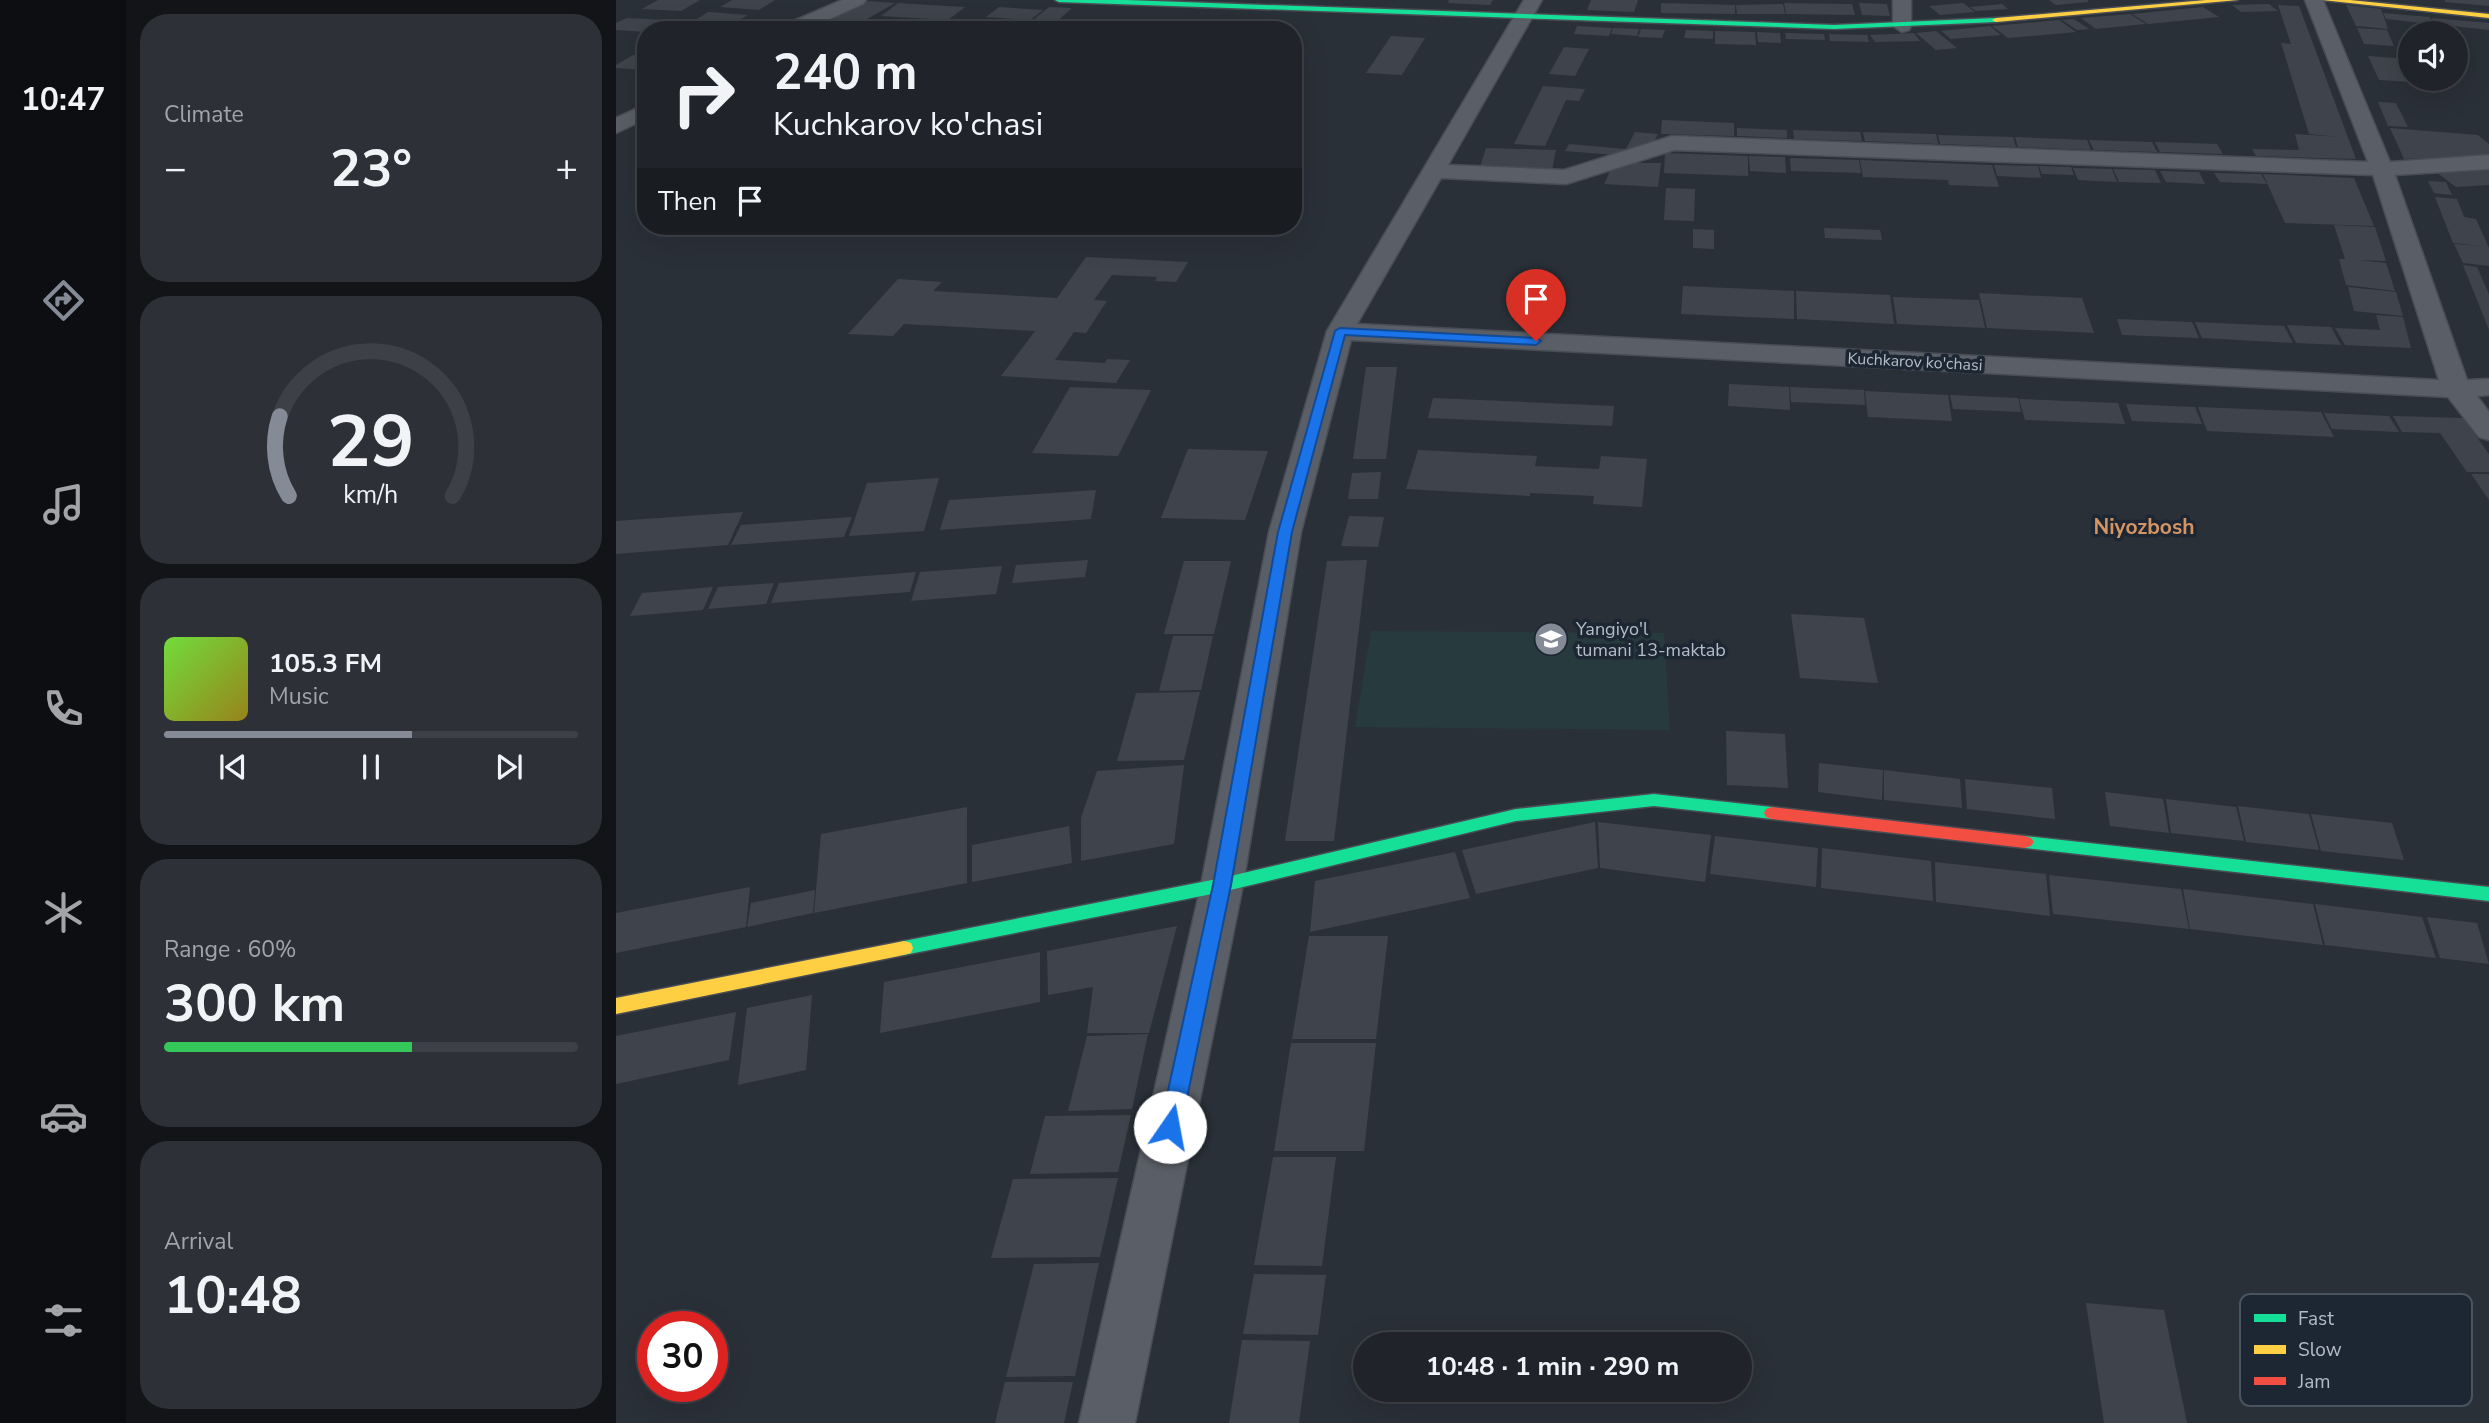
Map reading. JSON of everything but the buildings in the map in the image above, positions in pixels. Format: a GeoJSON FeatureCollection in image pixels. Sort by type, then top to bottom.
{"type":"FeatureCollection","features":[{"type":"Feature","properties":{"kind":"main road"},"geometry":{"type":"LineString","coordinates":[[1059,0],[1528,9],[1758,26],[1902,26],[2234,0]]}},
{"type":"Feature","properties":{"kind":"main road"},"geometry":{"type":"LineString","coordinates":[[2326,0],[2489,16]]}},
{"type":"Feature","properties":{"kind":"main road"},"geometry":{"type":"LineString","coordinates":[[616,1006],[1222,885],[1516,815],[1654,800],[2489,894]]}},
{"type":"Feature","properties":{"kind":"street"},"geometry":{"type":"LineString","coordinates":[[809,21],[857,0]]}},
{"type":"Feature","properties":{"kind":"street"},"geometry":{"type":"LineString","coordinates":[[1902,0],[1902,26]]}},
{"type":"Feature","properties":{"kind":"street"},"geometry":{"type":"LineString","coordinates":[[2314,0],[2382,169],[2456,389],[2489,431]]}},
{"type":"Feature","properties":{"kind":"street"},"geometry":{"type":"LineString","coordinates":[[1107,1423],[1222,885],[1285,532],[1340,331],[1528,9]]}},
{"type":"Feature","properties":{"kind":"street"},"geometry":{"type":"LineString","coordinates":[[616,127],[637,115]]}},
{"type":"Feature","properties":{"kind":"street"},"geometry":{"type":"LineString","coordinates":[[1433,171],[1566,177],[1652,148],[1685,143],[2382,169],[2489,162]]}},
{"type":"Feature","properties":{"kind":"street","name":"Kuchkarov ko'chasi"},"geometry":{"type":"LineString","coordinates":[[1340,331],[2456,389],[2489,387]]}},
{"type":"Feature","properties":{"kind":"green space"},"geometry":{"type":"Polygon","coordinates":[[[1371,631],[1664,633],[1670,730],[1355,727],[1371,631]]]}},
{"type":"Feature","properties":{"kind":"traffic: fast"},"geometry":{"type":"LineString","coordinates":[[1059,0],[1834,27],[1996,20]]}},
{"type":"Feature","properties":{"kind":"traffic: fast"},"geometry":{"type":"LineString","coordinates":[[904,948],[1222,885],[1516,815],[1654,800],[1772,813]]}},
{"type":"Feature","properties":{"kind":"traffic: fast"},"geometry":{"type":"LineString","coordinates":[[2025,842],[2489,894]]}},
{"type":"Feature","properties":{"kind":"traffic: slow"},"geometry":{"type":"LineString","coordinates":[[1996,20],[2234,0]]}},
{"type":"Feature","properties":{"kind":"traffic: slow"},"geometry":{"type":"LineString","coordinates":[[2326,0],[2489,16]]}},
{"type":"Feature","properties":{"kind":"traffic: slow"},"geometry":{"type":"LineString","coordinates":[[616,1006],[904,948]]}},
{"type":"Feature","properties":{"kind":"traffic: jam"},"geometry":{"type":"LineString","coordinates":[[1772,813],[2025,842]]}},
{"type":"Feature","properties":{"kind":"place","name":"Yangiyo'l tumani 13-maktab"},"geometry":{"type":"Point","coordinates":[1551,639]}},
{"type":"Feature","properties":{"kind":"district","name":"Niyozbosh"},"geometry":{"type":"Point","coordinates":[2144,527]}},
{"type":"Feature","properties":{"kind":"route"},"geometry":{"type":"LineString","coordinates":[[1170,1127],[1222,885],[1285,532],[1340,331],[1536,341]]}}]}
